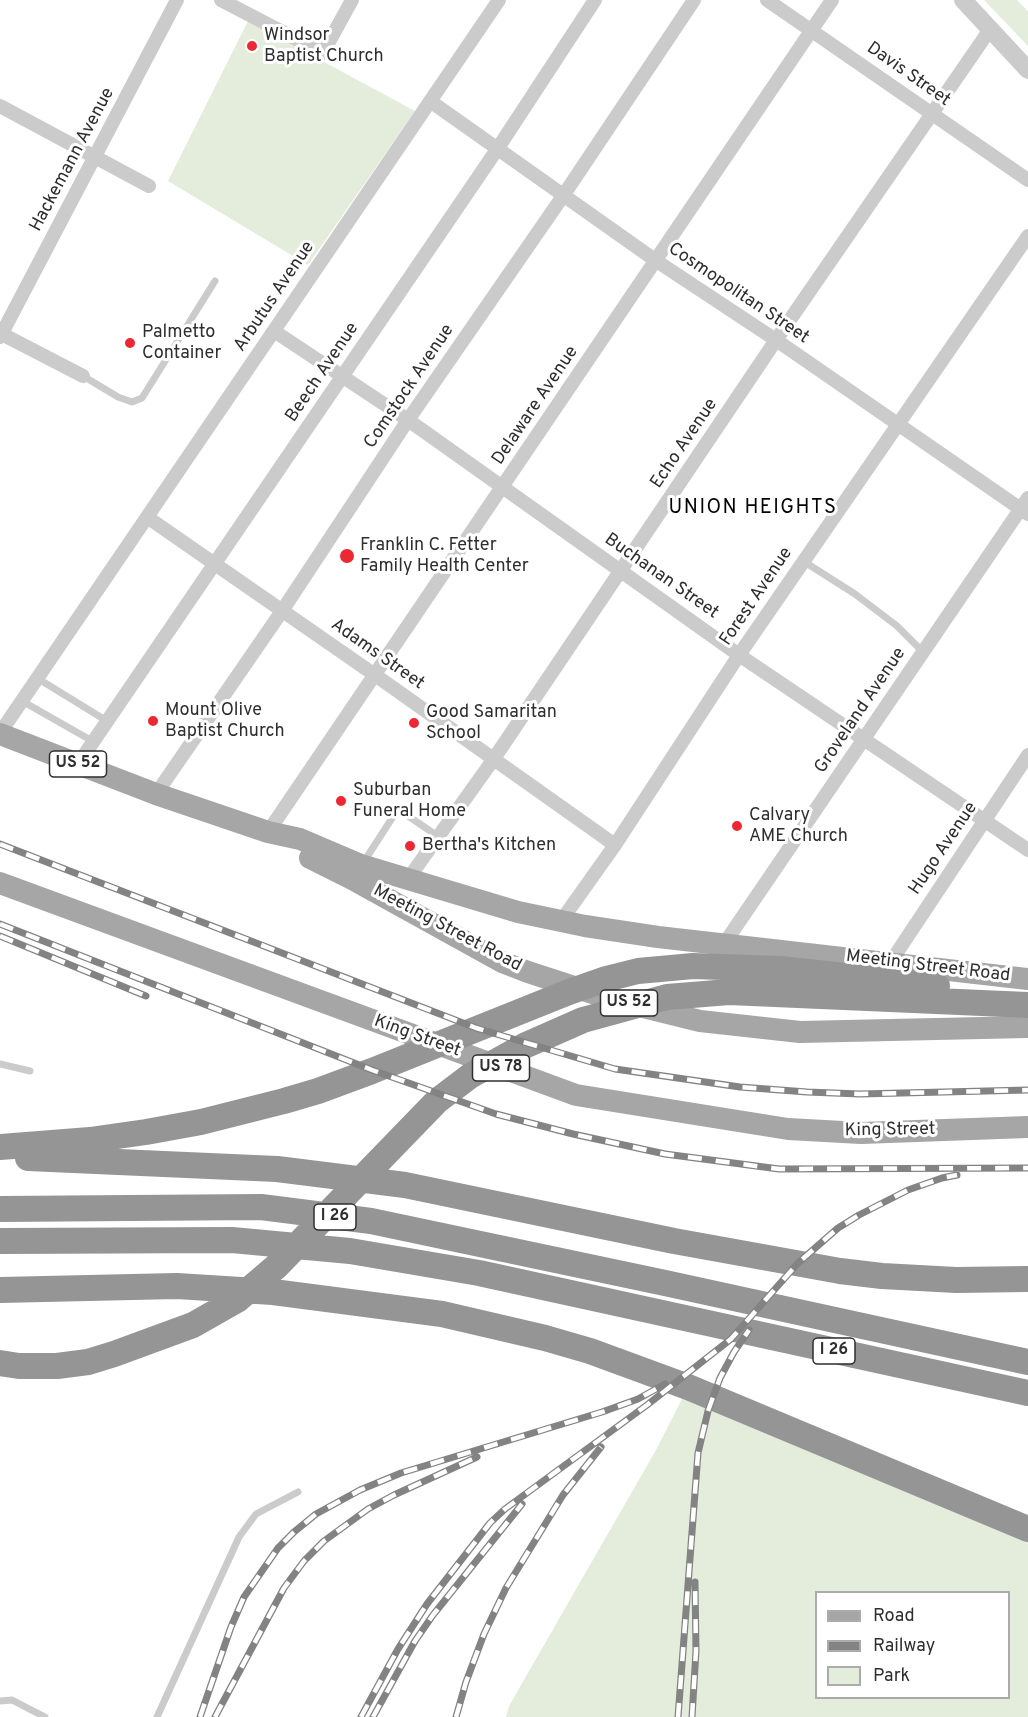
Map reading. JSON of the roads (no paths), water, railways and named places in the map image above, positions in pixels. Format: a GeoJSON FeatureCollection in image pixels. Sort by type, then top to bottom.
{"type":"FeatureCollection","features":[{"type":"Feature","properties":{"kind":"highway"},"geometry":{"type":"LineString","coordinates":[[0,1147],[90,1140],[146,1132],[201,1122],[318,1091],[606,979],[638,971],[684,966],[781,969],[1028,996]]}},
{"type":"Feature","properties":{"kind":"highway"},"geometry":{"type":"LineString","coordinates":[[0,1363],[19,1366],[57,1366],[88,1362],[193,1324],[237,1300],[278,1265],[437,1101],[470,1076],[524,1046],[583,1020],[667,997],[729,992],[777,996],[1028,1005]]}},
{"type":"Feature","properties":{"kind":"highway"},"geometry":{"type":"LineString","coordinates":[[0,1155],[277,1169],[394,1183],[674,1241],[840,1271],[956,1280],[1028,1279]]}},
{"type":"Feature","properties":{"kind":"highway","name":"I 26"},"geometry":{"type":"LineString","coordinates":[[0,1209],[261,1207],[371,1221],[665,1282],[1028,1362]]}},
{"type":"Feature","properties":{"kind":"highway","name":"I 26"},"geometry":{"type":"LineString","coordinates":[[0,1241],[232,1240],[350,1251],[479,1273],[1028,1393]]}},
{"type":"Feature","properties":{"kind":"highway"},"geometry":{"type":"LineString","coordinates":[[0,1290],[177,1286],[273,1292],[442,1314],[590,1350],[688,1387],[1028,1529]]}},
{"type":"Feature","properties":{"kind":"main road","name":"Meeting Street Road"},"geometry":{"type":"LineString","coordinates":[[0,734],[156,794],[268,832],[300,839],[361,865],[469,899],[561,921],[658,937],[1028,979]]}},
{"type":"Feature","properties":{"kind":"main road","name":"Meeting Street Road"},"geometry":{"type":"LineString","coordinates":[[268,832],[290,849],[352,879],[502,962],[611,999],[700,1021],[800,1032],[1028,1027]]}},
{"type":"Feature","properties":{"kind":"main road","name":"King Street"},"geometry":{"type":"LineString","coordinates":[[0,883],[576,1095],[788,1129],[861,1132],[1028,1127]]}},
{"type":"Feature","properties":{"kind":"street","name":"Hackemann Avenue"},"geometry":{"type":"LineString","coordinates":[[1,334],[177,0]]}},
{"type":"Feature","properties":{"kind":"street"},"geometry":{"type":"LineString","coordinates":[[221,0],[322,53],[352,0]]}},
{"type":"Feature","properties":{"kind":"street","name":"Arbutus Avenue"},"geometry":{"type":"LineString","coordinates":[[0,734],[499,0]]}},
{"type":"Feature","properties":{"kind":"street","name":"Beech Avenue"},"geometry":{"type":"LineString","coordinates":[[78,764],[498,148],[595,0]]}},
{"type":"Feature","properties":{"kind":"street","name":"Comstock Avenue"},"geometry":{"type":"LineString","coordinates":[[156,794],[694,0]]}},
{"type":"Feature","properties":{"kind":"street","name":"Davis Street"},"geometry":{"type":"LineString","coordinates":[[767,0],[1028,180]]}},
{"type":"Feature","properties":{"kind":"street","name":"Delaware Avenue"},"geometry":{"type":"LineString","coordinates":[[268,832],[832,0]]}},
{"type":"Feature","properties":{"kind":"street"},"geometry":{"type":"LineString","coordinates":[[963,0],[1028,70]]}},
{"type":"Feature","properties":{"kind":"street","name":"Echo Avenue"},"geometry":{"type":"LineString","coordinates":[[408,879],[494,760],[776,340],[991,28]]}},
{"type":"Feature","properties":{"kind":"street","name":"Cosmopolitan Street"},"geometry":{"type":"LineString","coordinates":[[430,101],[655,260],[897,424],[1025,507]]}},
{"type":"Feature","properties":{"kind":"street"},"geometry":{"type":"LineString","coordinates":[[0,106],[149,186]]}},
{"type":"Feature","properties":{"kind":"street","name":"Forest Avenue"},"geometry":{"type":"LineString","coordinates":[[561,921],[615,845],[739,655],[1028,236]]}},
{"type":"Feature","properties":{"kind":"street","name":"Buchanan Street"},"geometry":{"type":"LineString","coordinates":[[274,331],[408,420],[739,655],[1028,850]]}},
{"type":"Feature","properties":{"kind":"street"},"geometry":{"type":"LineString","coordinates":[[1,334],[83,376]]}},
{"type":"Feature","properties":{"kind":"street","name":"Groveland Avenue"},"geometry":{"type":"LineString","coordinates":[[724,944],[1025,507]]}},
{"type":"Feature","properties":{"kind":"street","name":"Adams Street"},"geometry":{"type":"LineString","coordinates":[[147,517],[615,845]]}},
{"type":"Feature","properties":{"kind":"street","name":"Hugo Avenue"},"geometry":{"type":"LineString","coordinates":[[890,963],[1028,755]]}},
{"type":"Feature","properties":{"kind":"lane"},"geometry":{"type":"LineString","coordinates":[[83,376],[118,397],[132,402],[142,398],[214,281]]}},
{"type":"Feature","properties":{"kind":"lane"},"geometry":{"type":"LineString","coordinates":[[804,561],[855,594],[897,626],[923,652]]}},
{"type":"Feature","properties":{"kind":"lane"},"geometry":{"type":"LineString","coordinates":[[37,678],[107,721]]}},
{"type":"Feature","properties":{"kind":"lane"},"geometry":{"type":"LineString","coordinates":[[22,701],[94,742]]}},
{"type":"Feature","properties":{"kind":"lane"},"geometry":{"type":"LineString","coordinates":[[361,865],[398,809],[439,837]]}},
{"type":"Feature","properties":{"kind":"lane"},"geometry":{"type":"LineString","coordinates":[[0,1064],[30,1071]]}},
{"type":"Feature","properties":{"kind":"lane"},"geometry":{"type":"LineString","coordinates":[[157,1717],[239,1537],[256,1514],[298,1492]]}},
{"type":"Feature","properties":{"kind":"lane"},"geometry":{"type":"LineString","coordinates":[[0,1701],[12,1700],[45,1717]]}},
{"type":"Feature","properties":{"kind":"railway"},"geometry":{"type":"LineString","coordinates":[[0,844],[476,1028],[615,1069],[740,1087],[807,1092],[860,1094],[1028,1090]]}},
{"type":"Feature","properties":{"kind":"railway"},"geometry":{"type":"LineString","coordinates":[[0,924],[372,1070],[496,1114],[573,1134],[665,1154],[779,1169],[1028,1168]]}},
{"type":"Feature","properties":{"kind":"railway"},"geometry":{"type":"LineString","coordinates":[[0,936],[146,996]]}},
{"type":"Feature","properties":{"kind":"railway"},"geometry":{"type":"LineString","coordinates":[[361,1717],[398,1649],[427,1604],[490,1523],[505,1509],[647,1405],[731,1339],[798,1263],[838,1228],[908,1190],[957,1175]]}},
{"type":"Feature","properties":{"kind":"railway"},"geometry":{"type":"LineString","coordinates":[[678,1717],[698,1453],[708,1411],[720,1378],[749,1330]]}},
{"type":"Feature","properties":{"kind":"railway"},"geometry":{"type":"LineString","coordinates":[[200,1717],[231,1627],[244,1597],[278,1548],[316,1514],[360,1490],[401,1473],[602,1412],[638,1399],[665,1384]]}},
{"type":"Feature","properties":{"kind":"railway"},"geometry":{"type":"LineString","coordinates":[[456,1717],[484,1634],[506,1588],[563,1495],[601,1447]]}},
{"type":"Feature","properties":{"kind":"railway"},"geometry":{"type":"LineString","coordinates":[[215,1717],[284,1588],[304,1561],[324,1541],[368,1509],[477,1457]]}},
{"type":"Feature","properties":{"kind":"railway"},"geometry":{"type":"LineString","coordinates":[[373,1717],[415,1641],[433,1615],[522,1504]]}},
{"type":"Feature","properties":{"kind":"railway"},"geometry":{"type":"LineString","coordinates":[[692,1717],[696,1651],[695,1582]]}},
{"type":"Feature","properties":{"kind":"place","name":"Windsor Baptist Church"},"geometry":{"type":"Point","coordinates":[252,46]}},
{"type":"Feature","properties":{"kind":"place","name":"Palmetto Container"},"geometry":{"type":"Point","coordinates":[130,343]}},
{"type":"Feature","properties":{"kind":"place","name":"Franklin C. Fetter Family Health Center"},"geometry":{"type":"Point","coordinates":[347,556]}},
{"type":"Feature","properties":{"kind":"place","name":"Mount Olive Baptist Church"},"geometry":{"type":"Point","coordinates":[153,721]}},
{"type":"Feature","properties":{"kind":"place","name":"Good Samaritan School"},"geometry":{"type":"Point","coordinates":[414,723]}},
{"type":"Feature","properties":{"kind":"place","name":"Suburban Funeral Home"},"geometry":{"type":"Point","coordinates":[341,801]}},
{"type":"Feature","properties":{"kind":"place","name":"Calvary AME Church"},"geometry":{"type":"Point","coordinates":[737,826]}},
{"type":"Feature","properties":{"kind":"place","name":"Bertha's Kitchen"},"geometry":{"type":"Point","coordinates":[410,846]}},
{"type":"Feature","properties":{"kind":"district","name":"UNION HEIGHTS"},"geometry":{"type":"Point","coordinates":[753,509]}}]}
